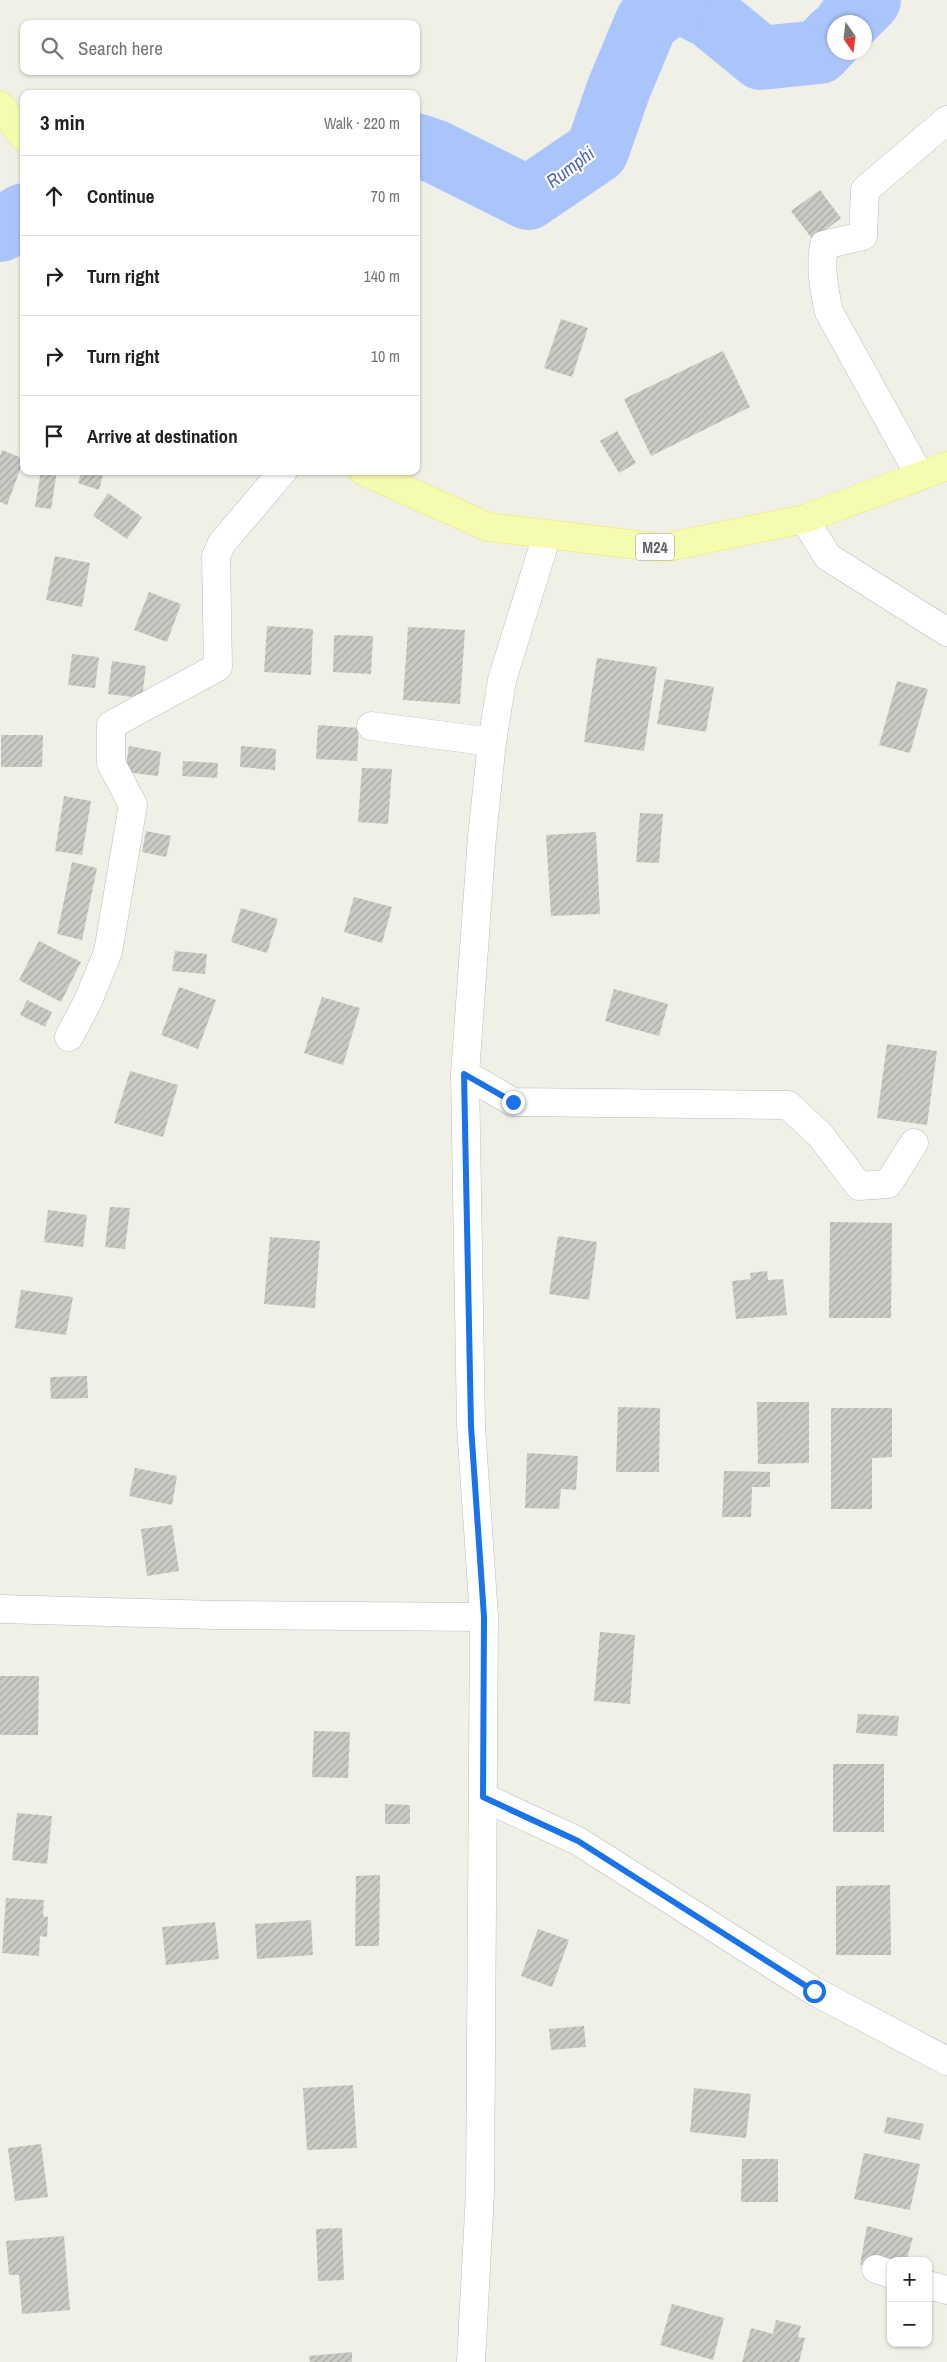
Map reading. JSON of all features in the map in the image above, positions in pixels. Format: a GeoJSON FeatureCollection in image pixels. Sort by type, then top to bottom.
{"type":"FeatureCollection","features":[{"type":"Feature","properties":{"kind":"main road"},"geometry":{"type":"LineString","coordinates":[[0,105],[20,132]]}},
{"type":"Feature","properties":{"kind":"main road","name":"M24"},"geometry":{"type":"LineString","coordinates":[[373,475],[488,528],[663,548],[804,518],[947,466]]}},
{"type":"Feature","properties":{"kind":"street"},"geometry":{"type":"LineString","coordinates":[[920,476],[829,312],[823,286],[821,262],[824,245],[863,236],[865,190],[947,120]]}},
{"type":"Feature","properties":{"kind":"street"},"geometry":{"type":"LineString","coordinates":[[69,1037],[88,1001],[108,952],[134,805],[112,763],[111,725],[218,667],[216,556],[222,543],[280,475]]}},
{"type":"Feature","properties":{"kind":"street"},"geometry":{"type":"LineString","coordinates":[[804,518],[828,558],[947,632]]}},
{"type":"Feature","properties":{"kind":"street"},"geometry":{"type":"LineString","coordinates":[[471,2362],[480,2194],[484,1617],[471,1426],[464,1074],[482,837],[492,742],[502,680],[547,534]]}},
{"type":"Feature","properties":{"kind":"street"},"geometry":{"type":"LineString","coordinates":[[371,726],[492,742]]}},
{"type":"Feature","properties":{"kind":"street"},"geometry":{"type":"LineString","coordinates":[[464,1074],[513,1102],[788,1105],[821,1136],[859,1186],[888,1184],[914,1143]]}},
{"type":"Feature","properties":{"kind":"street"},"geometry":{"type":"LineString","coordinates":[[0,1609],[217,1615],[484,1617]]}},
{"type":"Feature","properties":{"kind":"street"},"geometry":{"type":"LineString","coordinates":[[483,1797],[578,1841],[814,1991],[947,2061]]}},
{"type":"Feature","properties":{"kind":"street"},"geometry":{"type":"LineString","coordinates":[[932,2286],[947,2290]]}},
{"type":"Feature","properties":{"kind":"building"},"geometry":{"type":"Polygon","coordinates":[[[820,190],[841,218],[813,240],[791,211],[820,190]]]}},
{"type":"Feature","properties":{"kind":"building"},"geometry":{"type":"Polygon","coordinates":[[[561,319],[588,328],[572,377],[544,368],[561,319]]]}},
{"type":"Feature","properties":{"kind":"building"},"geometry":{"type":"Polygon","coordinates":[[[723,351],[750,407],[651,456],[624,399],[723,351]]]}},
{"type":"Feature","properties":{"kind":"building"},"geometry":{"type":"Polygon","coordinates":[[[617,431],[636,463],[619,473],[600,441],[617,431]]]}},
{"type":"Feature","properties":{"kind":"building"},"geometry":{"type":"Polygon","coordinates":[[[2,450],[20,457],[20,470],[7,505],[0,502],[0,456],[2,450]]]}},
{"type":"Feature","properties":{"kind":"building"},"geometry":{"type":"Polygon","coordinates":[[[40,475],[56,475],[51,509],[35,507],[40,475]]]}},
{"type":"Feature","properties":{"kind":"building"},"geometry":{"type":"Polygon","coordinates":[[[81,475],[103,476],[99,490],[78,483],[81,475]]]}},
{"type":"Feature","properties":{"kind":"building"},"geometry":{"type":"Polygon","coordinates":[[[108,493],[142,517],[127,539],[93,516],[108,493]]]}},
{"type":"Feature","properties":{"kind":"building"},"geometry":{"type":"Polygon","coordinates":[[[55,556],[90,563],[82,607],[46,600],[55,556]]]}},
{"type":"Feature","properties":{"kind":"building"},"geometry":{"type":"Polygon","coordinates":[[[149,592],[181,604],[167,642],[134,630],[149,592]]]}},
{"type":"Feature","properties":{"kind":"building"},"geometry":{"type":"Polygon","coordinates":[[[267,626],[313,629],[311,675],[264,672],[267,626]]]}},
{"type":"Feature","properties":{"kind":"building"},"geometry":{"type":"Polygon","coordinates":[[[408,627],[465,630],[460,704],[403,700],[408,627]]]}},
{"type":"Feature","properties":{"kind":"building"},"geometry":{"type":"Polygon","coordinates":[[[334,635],[373,636],[371,674],[333,672],[334,635]]]}},
{"type":"Feature","properties":{"kind":"building"},"geometry":{"type":"Polygon","coordinates":[[[72,654],[99,657],[95,688],[68,685],[72,654]]]}},
{"type":"Feature","properties":{"kind":"building"},"geometry":{"type":"Polygon","coordinates":[[[597,658],[657,667],[644,751],[584,742],[597,658]]]}},
{"type":"Feature","properties":{"kind":"building"},"geometry":{"type":"Polygon","coordinates":[[[112,661],[146,666],[142,698],[108,694],[112,661]]]}},
{"type":"Feature","properties":{"kind":"building"},"geometry":{"type":"Polygon","coordinates":[[[665,679],[714,687],[706,732],[657,724],[665,679]]]}},
{"type":"Feature","properties":{"kind":"building"},"geometry":{"type":"Polygon","coordinates":[[[897,681],[928,689],[910,753],[879,745],[897,681]]]}},
{"type":"Feature","properties":{"kind":"building"},"geometry":{"type":"Polygon","coordinates":[[[318,725],[359,728],[357,761],[316,759],[318,725]]]}},
{"type":"Feature","properties":{"kind":"building"},"geometry":{"type":"Polygon","coordinates":[[[1,735],[43,735],[42,767],[1,767],[1,735]]]}},
{"type":"Feature","properties":{"kind":"building"},"geometry":{"type":"Polygon","coordinates":[[[129,746],[161,752],[158,776],[125,772],[129,746]]]}},
{"type":"Feature","properties":{"kind":"building"},"geometry":{"type":"Polygon","coordinates":[[[241,746],[276,749],[275,770],[240,767],[241,746]]]}},
{"type":"Feature","properties":{"kind":"building"},"geometry":{"type":"Polygon","coordinates":[[[183,761],[218,763],[217,778],[182,776],[183,761]]]}},
{"type":"Feature","properties":{"kind":"building"},"geometry":{"type":"Polygon","coordinates":[[[362,768],[392,769],[388,824],[358,822],[362,768]]]}},
{"type":"Feature","properties":{"kind":"building"},"geometry":{"type":"Polygon","coordinates":[[[64,796],[91,801],[82,855],[55,851],[64,796]]]}},
{"type":"Feature","properties":{"kind":"building"},"geometry":{"type":"Polygon","coordinates":[[[640,813],[663,814],[659,863],[636,862],[640,813]]]}},
{"type":"Feature","properties":{"kind":"building"},"geometry":{"type":"Polygon","coordinates":[[[146,831],[171,836],[166,857],[142,852],[146,831]]]}},
{"type":"Feature","properties":{"kind":"building"},"geometry":{"type":"Polygon","coordinates":[[[596,832],[600,914],[551,916],[546,835],[596,832]]]}},
{"type":"Feature","properties":{"kind":"building"},"geometry":{"type":"Polygon","coordinates":[[[72,862],[97,868],[82,940],[57,934],[72,862]]]}},
{"type":"Feature","properties":{"kind":"building"},"geometry":{"type":"Polygon","coordinates":[[[354,897],[392,907],[382,943],[344,932],[354,897]]]}},
{"type":"Feature","properties":{"kind":"building"},"geometry":{"type":"Polygon","coordinates":[[[241,908],[278,919],[267,953],[231,942],[241,908]]]}},
{"type":"Feature","properties":{"kind":"building"},"geometry":{"type":"Polygon","coordinates":[[[39,941],[81,962],[61,1002],[19,980],[39,941]]]}},
{"type":"Feature","properties":{"kind":"building"},"geometry":{"type":"Polygon","coordinates":[[[175,951],[207,954],[205,974],[172,971],[175,951]]]}},
{"type":"Feature","properties":{"kind":"building"},"geometry":{"type":"Polygon","coordinates":[[[179,987],[216,1000],[198,1049],[161,1035],[179,987]]]}},
{"type":"Feature","properties":{"kind":"building"},"geometry":{"type":"Polygon","coordinates":[[[614,989],[668,1004],[659,1036],[605,1021],[614,989]]]}},
{"type":"Feature","properties":{"kind":"building"},"geometry":{"type":"Polygon","coordinates":[[[322,997],[360,1008],[343,1065],[304,1053],[322,997]]]}},
{"type":"Feature","properties":{"kind":"building"},"geometry":{"type":"Polygon","coordinates":[[[27,1000],[52,1012],[45,1027],[20,1015],[27,1000]]]}},
{"type":"Feature","properties":{"kind":"building"},"geometry":{"type":"Polygon","coordinates":[[[887,1044],[937,1051],[927,1125],[877,1118],[887,1044]]]}},
{"type":"Feature","properties":{"kind":"building"},"geometry":{"type":"Polygon","coordinates":[[[130,1071],[178,1085],[163,1137],[114,1123],[130,1071]]]}},
{"type":"Feature","properties":{"kind":"building"},"geometry":{"type":"Polygon","coordinates":[[[110,1207],[130,1208],[125,1249],[105,1247],[110,1207]]]}},
{"type":"Feature","properties":{"kind":"building"},"geometry":{"type":"Polygon","coordinates":[[[48,1210],[87,1215],[83,1247],[44,1242],[48,1210]]]}},
{"type":"Feature","properties":{"kind":"building"},"geometry":{"type":"Polygon","coordinates":[[[830,1222],[892,1223],[891,1318],[829,1318],[830,1222]]]}},
{"type":"Feature","properties":{"kind":"building"},"geometry":{"type":"Polygon","coordinates":[[[558,1236],[597,1242],[589,1300],[549,1294],[558,1236]]]}},
{"type":"Feature","properties":{"kind":"building"},"geometry":{"type":"Polygon","coordinates":[[[270,1237],[320,1241],[315,1308],[264,1304],[270,1237]]]}},
{"type":"Feature","properties":{"kind":"building"},"geometry":{"type":"Polygon","coordinates":[[[767,1271],[768,1280],[783,1279],[787,1315],[736,1319],[732,1281],[751,1279],[750,1273],[767,1271]]]}},
{"type":"Feature","properties":{"kind":"building"},"geometry":{"type":"Polygon","coordinates":[[[21,1290],[73,1297],[66,1335],[15,1328],[21,1290]]]}},
{"type":"Feature","properties":{"kind":"building"},"geometry":{"type":"Polygon","coordinates":[[[87,1376],[88,1398],[51,1399],[50,1377],[87,1376]]]}},
{"type":"Feature","properties":{"kind":"building"},"geometry":{"type":"Polygon","coordinates":[[[757,1402],[809,1402],[809,1463],[758,1464],[757,1402]]]}},
{"type":"Feature","properties":{"kind":"building"},"geometry":{"type":"Polygon","coordinates":[[[618,1407],[660,1408],[659,1472],[616,1472],[618,1407]]]}},
{"type":"Feature","properties":{"kind":"building"},"geometry":{"type":"Polygon","coordinates":[[[831,1408],[892,1408],[892,1457],[872,1458],[872,1509],[831,1509],[831,1408]]]}},
{"type":"Feature","properties":{"kind":"building"},"geometry":{"type":"Polygon","coordinates":[[[527,1453],[578,1456],[576,1490],[561,1489],[559,1509],[525,1508],[527,1453]]]}},
{"type":"Feature","properties":{"kind":"building"},"geometry":{"type":"Polygon","coordinates":[[[135,1468],[177,1476],[172,1505],[129,1496],[135,1468]]]}},
{"type":"Feature","properties":{"kind":"building"},"geometry":{"type":"Polygon","coordinates":[[[724,1471],[770,1472],[770,1487],[752,1487],[751,1517],[722,1517],[724,1471]]]}},
{"type":"Feature","properties":{"kind":"building"},"geometry":{"type":"Polygon","coordinates":[[[172,1525],[179,1571],[147,1576],[141,1529],[172,1525]]]}},
{"type":"Feature","properties":{"kind":"building"},"geometry":{"type":"Polygon","coordinates":[[[600,1632],[635,1635],[630,1704],[594,1701],[600,1632]]]}},
{"type":"Feature","properties":{"kind":"building"},"geometry":{"type":"Polygon","coordinates":[[[0,1676],[39,1676],[38,1735],[0,1735],[0,1676]]]}},
{"type":"Feature","properties":{"kind":"building"},"geometry":{"type":"Polygon","coordinates":[[[858,1714],[899,1716],[897,1736],[856,1733],[858,1714]]]}},
{"type":"Feature","properties":{"kind":"building"},"geometry":{"type":"Polygon","coordinates":[[[314,1731],[350,1732],[348,1778],[312,1777],[314,1731]]]}},
{"type":"Feature","properties":{"kind":"building"},"geometry":{"type":"Polygon","coordinates":[[[833,1764],[884,1764],[884,1832],[833,1832],[833,1764]]]}},
{"type":"Feature","properties":{"kind":"building"},"geometry":{"type":"Polygon","coordinates":[[[385,1804],[410,1805],[410,1824],[385,1824],[385,1804]]]}},
{"type":"Feature","properties":{"kind":"building"},"geometry":{"type":"Polygon","coordinates":[[[17,1813],[52,1816],[47,1864],[12,1860],[17,1813]]]}},
{"type":"Feature","properties":{"kind":"building"},"geometry":{"type":"Polygon","coordinates":[[[380,1875],[379,1946],[355,1946],[356,1876],[380,1875]]]}},
{"type":"Feature","properties":{"kind":"building"},"geometry":{"type":"Polygon","coordinates":[[[890,1885],[891,1955],[836,1955],[836,1886],[890,1885]]]}},
{"type":"Feature","properties":{"kind":"building"},"geometry":{"type":"Polygon","coordinates":[[[6,1898],[44,1900],[43,1916],[48,1917],[47,1937],[40,1936],[39,1956],[2,1953],[6,1898]]]}},
{"type":"Feature","properties":{"kind":"building"},"geometry":{"type":"Polygon","coordinates":[[[311,1920],[313,1955],[257,1959],[255,1924],[311,1920]]]}},
{"type":"Feature","properties":{"kind":"building"},"geometry":{"type":"Polygon","coordinates":[[[215,1922],[219,1959],[166,1965],[162,1927],[215,1922]]]}},
{"type":"Feature","properties":{"kind":"building"},"geometry":{"type":"Polygon","coordinates":[[[538,1929],[569,1940],[552,1987],[521,1976],[538,1929]]]}},
{"type":"Feature","properties":{"kind":"building"},"geometry":{"type":"Polygon","coordinates":[[[584,2026],[586,2047],[551,2050],[549,2029],[584,2026]]]}},
{"type":"Feature","properties":{"kind":"building"},"geometry":{"type":"Polygon","coordinates":[[[353,2085],[357,2148],[307,2150],[303,2088],[353,2085]]]}},
{"type":"Feature","properties":{"kind":"building"},"geometry":{"type":"Polygon","coordinates":[[[694,2088],[751,2094],[746,2138],[690,2132],[694,2088]]]}},
{"type":"Feature","properties":{"kind":"building"},"geometry":{"type":"Polygon","coordinates":[[[887,2117],[924,2124],[920,2140],[884,2133],[887,2117]]]}},
{"type":"Feature","properties":{"kind":"building"},"geometry":{"type":"Polygon","coordinates":[[[41,2144],[48,2197],[15,2201],[8,2148],[41,2144]]]}},
{"type":"Feature","properties":{"kind":"building"},"geometry":{"type":"Polygon","coordinates":[[[864,2153],[920,2164],[910,2210],[854,2199],[864,2153]]]}},
{"type":"Feature","properties":{"kind":"building"},"geometry":{"type":"Polygon","coordinates":[[[742,2159],[778,2159],[778,2202],[741,2202],[742,2159]]]}},
{"type":"Feature","properties":{"kind":"building"},"geometry":{"type":"Polygon","coordinates":[[[867,2226],[913,2238],[907,2257],[887,2257],[887,2268],[860,2265],[867,2226]]]}},
{"type":"Feature","properties":{"kind":"building"},"geometry":{"type":"Polygon","coordinates":[[[342,2228],[344,2280],[318,2281],[316,2229],[342,2228]]]}},
{"type":"Feature","properties":{"kind":"building"},"geometry":{"type":"Polygon","coordinates":[[[64,2236],[70,2310],[22,2314],[19,2275],[9,2275],[6,2241],[64,2236]]]}},
{"type":"Feature","properties":{"kind":"building"},"geometry":{"type":"Polygon","coordinates":[[[672,2304],[724,2318],[713,2360],[660,2345],[672,2304]]]}},
{"type":"Feature","properties":{"kind":"building"},"geometry":{"type":"Polygon","coordinates":[[[776,2320],[801,2326],[798,2337],[805,2338],[799,2362],[742,2362],[751,2328],[773,2334],[776,2320]]]}},
{"type":"Feature","properties":{"kind":"building"},"geometry":{"type":"Polygon","coordinates":[[[352,2352],[352,2362],[310,2362],[309,2356],[352,2352]]]}},
{"type":"Feature","properties":{"kind":"waterway","name":"Rumphi"},"geometry":{"type":"LineString","coordinates":[[420,146],[436,152],[528,198],[597,151],[619,88],[647,21],[677,0]]}},
{"type":"Feature","properties":{"kind":"waterway","name":"Rumphi"},"geometry":{"type":"LineString","coordinates":[[678,0],[711,17],[761,58],[819,52],[827,43]]}},
{"type":"Feature","properties":{"kind":"waterway","name":"Rumphi"},"geometry":{"type":"LineString","coordinates":[[854,15],[869,0]]}},
{"type":"Feature","properties":{"kind":"waterway","name":"Rumphi"},"geometry":{"type":"LineString","coordinates":[[0,230],[20,218]]}},
{"type":"Feature","properties":{"kind":"route"},"geometry":{"type":"LineString","coordinates":[[513,1102],[464,1074],[471,1426],[484,1617],[483,1797],[578,1841],[814,1991]]}}]}
